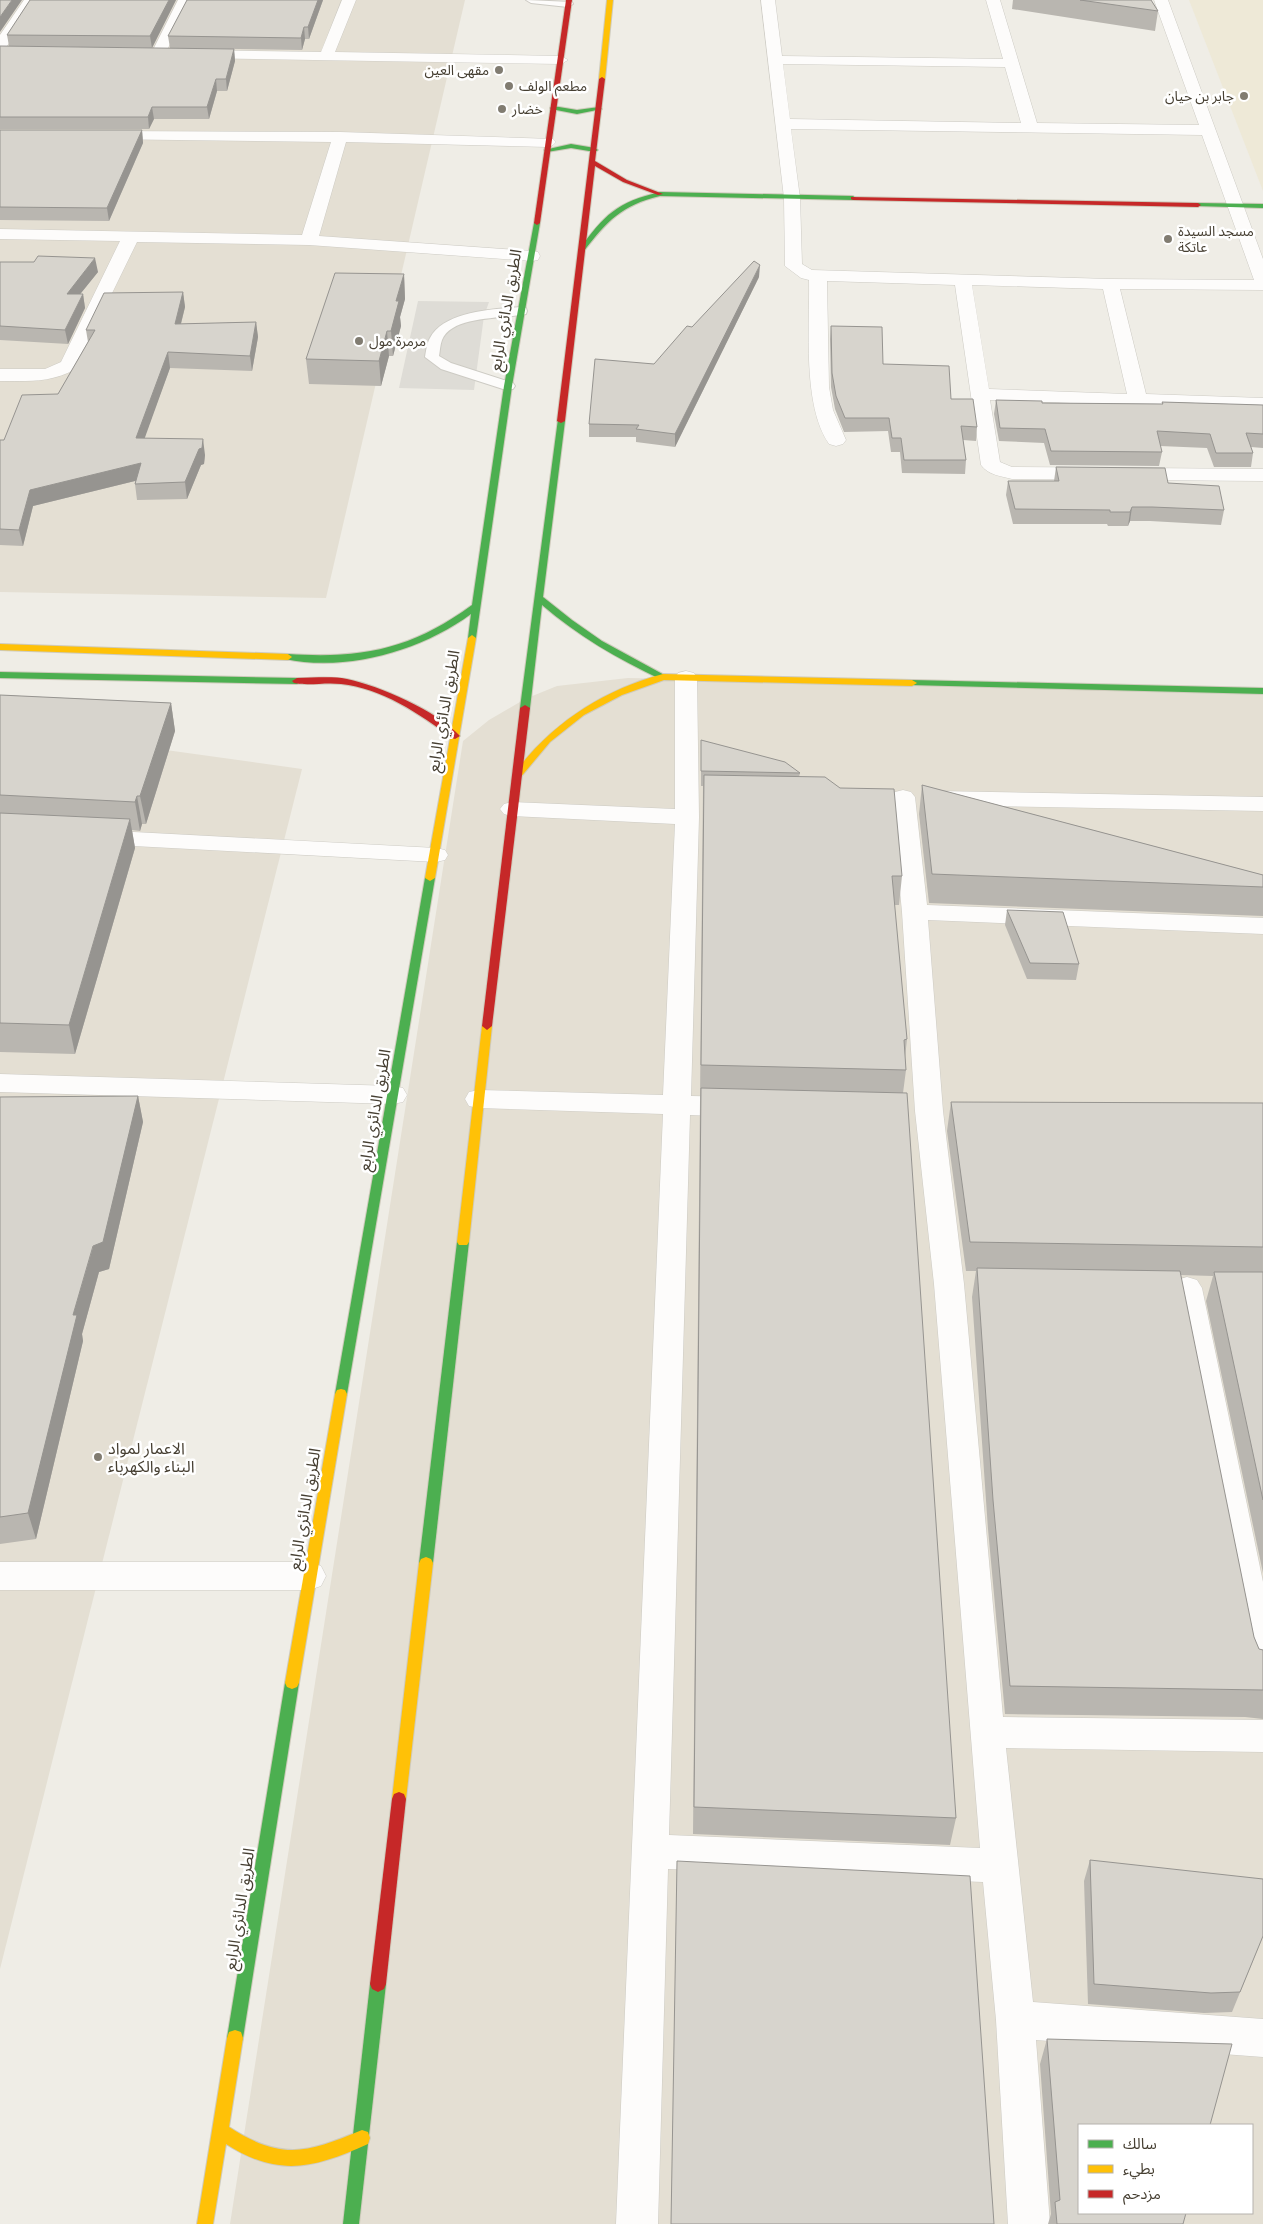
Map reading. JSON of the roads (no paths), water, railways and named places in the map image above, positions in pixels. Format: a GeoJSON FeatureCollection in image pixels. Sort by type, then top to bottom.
{"type":"FeatureCollection","features":[{"type":"Feature","properties":{"kind":"main road"},"geometry":{"type":"LineString","coordinates":[[351,2224],[512,809],[540,599],[595,150],[610,0]]}},
{"type":"Feature","properties":{"kind":"main road","name":"الطريق الدائري الرابع"},"geometry":{"type":"LineString","coordinates":[[205,2224],[309,1576],[478,605],[508,386],[532,256],[547,146],[562,60],[568,2]]}},
{"type":"Feature","properties":{"kind":"main road"},"geometry":{"type":"LineString","coordinates":[[554,108],[577,112],[599,109]]}},
{"type":"Feature","properties":{"kind":"main road"},"geometry":{"type":"LineString","coordinates":[[547,146],[571,146],[595,150]]}},
{"type":"Feature","properties":{"kind":"main road"},"geometry":{"type":"LineString","coordinates":[[593,162],[621,180],[660,194]]}},
{"type":"Feature","properties":{"kind":"main road"},"geometry":{"type":"LineString","coordinates":[[582,250],[604,219],[615,209],[634,200],[660,194],[1263,206]]}},
{"type":"Feature","properties":{"kind":"main road"},"geometry":{"type":"LineString","coordinates":[[540,599],[572,627],[592,640],[663,677]]}},
{"type":"Feature","properties":{"kind":"main road"},"geometry":{"type":"LineString","coordinates":[[0,647],[338,659],[381,652],[420,640],[453,624],[478,605]]}},
{"type":"Feature","properties":{"kind":"main road"},"geometry":{"type":"LineString","coordinates":[[0,675],[347,682],[410,706],[440,724],[455,736]]}},
{"type":"Feature","properties":{"kind":"main road"},"geometry":{"type":"LineString","coordinates":[[516,778],[531,756],[550,736],[573,717],[608,698],[663,677],[1263,690]]}},
{"type":"Feature","properties":{"kind":"main road"},"geometry":{"type":"LineString","coordinates":[[220,2131],[239,2146],[262,2156],[288,2160],[313,2158],[339,2150],[362,2138]]}},
{"type":"Feature","properties":{"kind":"street"},"geometry":{"type":"LineString","coordinates":[[3,50],[31,0]]}},
{"type":"Feature","properties":{"kind":"street"},"geometry":{"type":"LineString","coordinates":[[185,0],[153,54],[562,60]]}},
{"type":"Feature","properties":{"kind":"street"},"geometry":{"type":"LineString","coordinates":[[326,56],[349,0]]}},
{"type":"Feature","properties":{"kind":"street"},"geometry":{"type":"LineString","coordinates":[[768,0],[792,198],[794,266],[807,274],[818,276],[963,281],[1110,284],[1263,283],[1258,254],[1235,206],[1161,0]]}},
{"type":"Feature","properties":{"kind":"street"},"geometry":{"type":"LineString","coordinates":[[993,0],[1030,126]]}},
{"type":"Feature","properties":{"kind":"street"},"geometry":{"type":"LineString","coordinates":[[776,60],[1010,63]]}},
{"type":"Feature","properties":{"kind":"street"},"geometry":{"type":"LineString","coordinates":[[784,124],[1209,130]]}},
{"type":"Feature","properties":{"kind":"street"},"geometry":{"type":"LineString","coordinates":[[90,136],[340,137],[547,146]]}},
{"type":"Feature","properties":{"kind":"street"},"geometry":{"type":"LineString","coordinates":[[309,240],[340,137]]}},
{"type":"Feature","properties":{"kind":"street"},"geometry":{"type":"LineString","coordinates":[[0,234],[309,240],[532,256]]}},
{"type":"Feature","properties":{"kind":"street"},"geometry":{"type":"LineString","coordinates":[[0,375],[44,376],[60,372],[69,365],[131,236]]}},
{"type":"Feature","properties":{"kind":"street"},"geometry":{"type":"LineString","coordinates":[[818,276],[820,387],[824,410],[836,440]]}},
{"type":"Feature","properties":{"kind":"street"},"geometry":{"type":"LineString","coordinates":[[963,281],[991,465],[1012,473],[1263,475]]}},
{"type":"Feature","properties":{"kind":"street"},"geometry":{"type":"LineString","coordinates":[[1110,284],[1138,400]]}},
{"type":"Feature","properties":{"kind":"street"},"geometry":{"type":"LineString","coordinates":[[979,394],[1263,404]]}},
{"type":"Feature","properties":{"kind":"street"},"geometry":{"type":"LineString","coordinates":[[637,2224],[677,1106],[693,802],[686,678]]}},
{"type":"Feature","properties":{"kind":"street"},"geometry":{"type":"LineString","coordinates":[[1029,2224],[1015,2020],[987,1732],[964,1284],[929,1111],[916,912],[894,797],[1263,804]]}},
{"type":"Feature","properties":{"kind":"street"},"geometry":{"type":"LineString","coordinates":[[512,809],[693,802]]}},
{"type":"Feature","properties":{"kind":"street"},"geometry":{"type":"LineString","coordinates":[[69,836],[436,854]]}},
{"type":"Feature","properties":{"kind":"street"},"geometry":{"type":"LineString","coordinates":[[916,912],[1263,926]]}},
{"type":"Feature","properties":{"kind":"street"},"geometry":{"type":"LineString","coordinates":[[0,1083],[393,1095]]}},
{"type":"Feature","properties":{"kind":"street"},"geometry":{"type":"LineString","coordinates":[[479,1099],[764,1108]]}},
{"type":"Feature","properties":{"kind":"street"},"geometry":{"type":"LineString","coordinates":[[1187,1288],[1263,1665]]}},
{"type":"Feature","properties":{"kind":"street"},"geometry":{"type":"LineString","coordinates":[[0,1576],[309,1576]]}},
{"type":"Feature","properties":{"kind":"street"},"geometry":{"type":"LineString","coordinates":[[987,1732],[1263,1736]]}},
{"type":"Feature","properties":{"kind":"street"},"geometry":{"type":"LineString","coordinates":[[650,1851],[1000,1866]]}},
{"type":"Feature","properties":{"kind":"street"},"geometry":{"type":"LineString","coordinates":[[1015,2020],[1263,2038]]}},
{"type":"Feature","properties":{"kind":"lane"},"geometry":{"type":"LineString","coordinates":[[531,0],[568,2]]}},
{"type":"Feature","properties":{"kind":"lane"},"geometry":{"type":"LineString","coordinates":[[508,386],[446,366],[432,357],[436,337],[453,323],[485,315],[521,310]]}},
{"type":"Feature","properties":{"kind":"place","name":"مقهى العين"},"geometry":{"type":"Point","coordinates":[499,70]}},
{"type":"Feature","properties":{"kind":"place","name":"مطعم الولف"},"geometry":{"type":"Point","coordinates":[509,86]}},
{"type":"Feature","properties":{"kind":"place","name":"جابر بن حيان"},"geometry":{"type":"Point","coordinates":[1244,96]}},
{"type":"Feature","properties":{"kind":"place","name":"خضار"},"geometry":{"type":"Point","coordinates":[502,109]}},
{"type":"Feature","properties":{"kind":"place","name":"مسجد السيدة عاتكة"},"geometry":{"type":"Point","coordinates":[1168,239]}},
{"type":"Feature","properties":{"kind":"place","name":"مرمرة مول"},"geometry":{"type":"Point","coordinates":[359,341]}},
{"type":"Feature","properties":{"kind":"place","name":"الاعمار لمواد البناء والكهرباء"},"geometry":{"type":"Point","coordinates":[98,1457]}}]}
